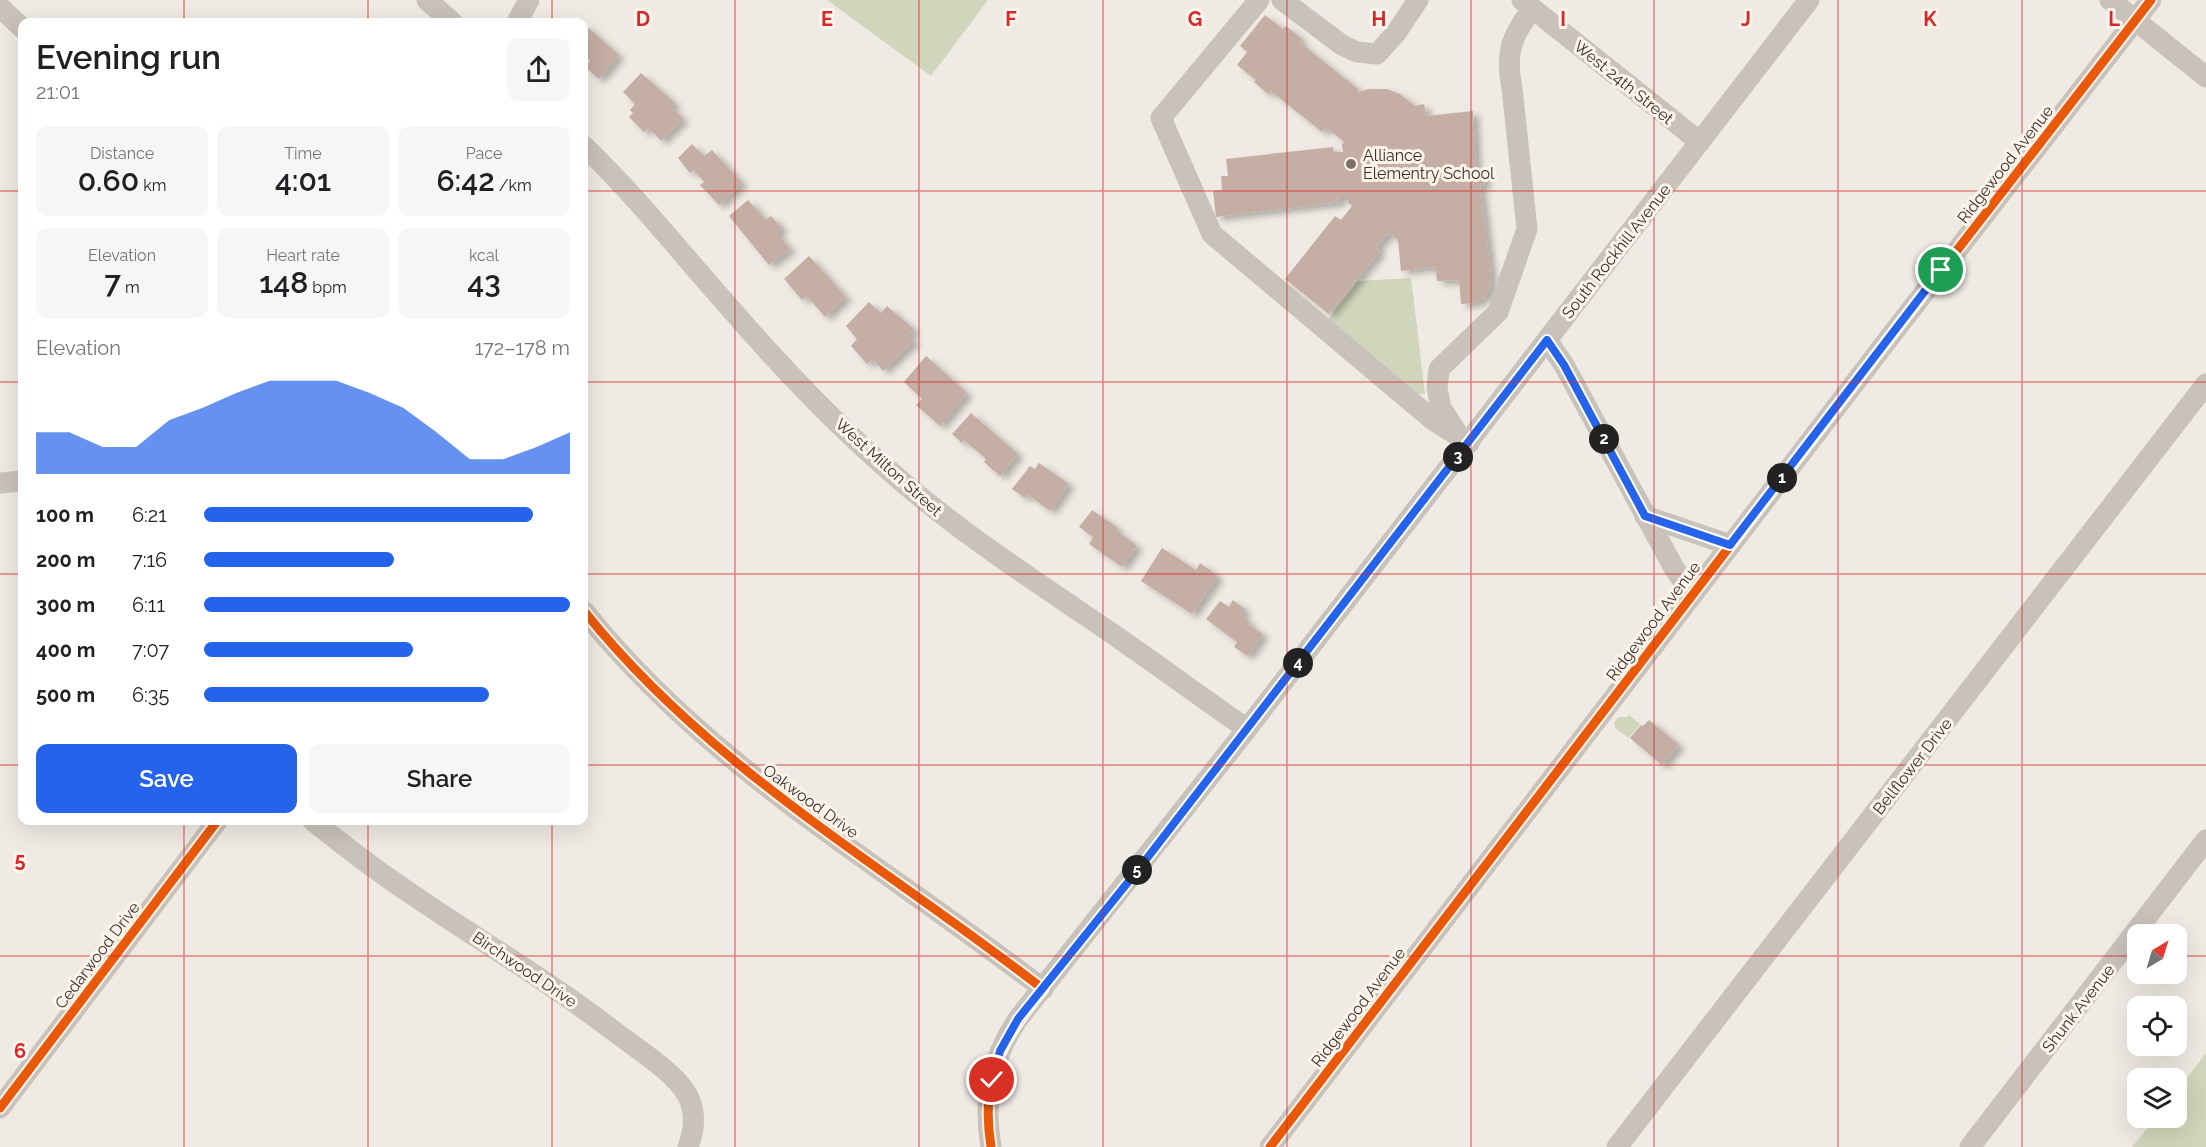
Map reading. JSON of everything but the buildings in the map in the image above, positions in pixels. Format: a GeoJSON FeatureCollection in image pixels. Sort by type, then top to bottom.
{"type":"FeatureCollection","features":[{"type":"Feature","properties":{"kind":"street"},"geometry":{"type":"LineString","coordinates":[[427,0],[447,18]]}},
{"type":"Feature","properties":{"kind":"street"},"geometry":{"type":"LineString","coordinates":[[519,18],[529,0]]}},
{"type":"Feature","properties":{"kind":"street"},"geometry":{"type":"LineString","coordinates":[[1259,0],[1161,118],[1212,234],[1433,420],[1469,443]]}},
{"type":"Feature","properties":{"kind":"street"},"geometry":{"type":"LineString","coordinates":[[1282,0],[1342,45],[1357,52],[1377,54],[1396,33],[1418,0]]}},
{"type":"Feature","properties":{"kind":"street","name":"South Rockhill Avenue"},"geometry":{"type":"LineString","coordinates":[[991,1147],[986,1110],[1000,1051],[1014,1025],[1469,443],[1809,0]]}},
{"type":"Feature","properties":{"kind":"street"},"geometry":{"type":"LineString","coordinates":[[2110,0],[2206,77]]}},
{"type":"Feature","properties":{"kind":"street","name":"Ridgewood Avenue"},"geometry":{"type":"LineString","coordinates":[[1270,1147],[1692,594],[2151,0]]}},
{"type":"Feature","properties":{"kind":"street"},"geometry":{"type":"LineString","coordinates":[[1469,443],[1452,427],[1441,408],[1437,388],[1439,369],[1498,312],[1527,230],[1512,88],[1507,66],[1511,44],[1521,24],[1526,4]]}},
{"type":"Feature","properties":{"kind":"street","name":"West 24th Street"},"geometry":{"type":"LineString","coordinates":[[1526,4],[1700,142]]}},
{"type":"Feature","properties":{"kind":"street"},"geometry":{"type":"LineString","coordinates":[[0,7],[18,24]]}},
{"type":"Feature","properties":{"kind":"street","name":"West Milton Street"},"geometry":{"type":"LineString","coordinates":[[588,150],[664,231],[723,301],[795,380],[884,466],[964,532],[1247,729]]}},
{"type":"Feature","properties":{"kind":"street"},"geometry":{"type":"LineString","coordinates":[[1547,340],[1564,365],[1674,568],[1692,594]]}},
{"type":"Feature","properties":{"kind":"street","name":"Bellflower Drive"},"geometry":{"type":"LineString","coordinates":[[1617,1147],[2206,384]]}},
{"type":"Feature","properties":{"kind":"street"},"geometry":{"type":"LineString","coordinates":[[0,483],[18,481]]}},
{"type":"Feature","properties":{"kind":"street"},"geometry":{"type":"LineString","coordinates":[[1645,516],[1730,545]]}},
{"type":"Feature","properties":{"kind":"street","name":"Oakwood Drive"},"geometry":{"type":"LineString","coordinates":[[588,616],[631,666],[668,703],[747,772],[1042,989]]}},
{"type":"Feature","properties":{"kind":"street","name":"Cedarwood Drive"},"geometry":{"type":"LineString","coordinates":[[0,1108],[214,825]]}},
{"type":"Feature","properties":{"kind":"street","name":"Birchwood Drive"},"geometry":{"type":"LineString","coordinates":[[319,825],[399,886],[591,1014],[669,1074],[689,1098],[694,1118],[693,1135],[688,1147]]}},
{"type":"Feature","properties":{"kind":"street","name":"Shunk Avenue"},"geometry":{"type":"LineString","coordinates":[[1970,1147],[2206,840]]}},
{"type":"Feature","properties":{"kind":"green space"},"geometry":{"type":"Polygon","coordinates":[[[827,0],[988,0],[931,76],[827,0]]]}},
{"type":"Feature","properties":{"kind":"green space"},"geometry":{"type":"Polygon","coordinates":[[[1411,278],[1425,394],[1416,395],[1326,322],[1358,281],[1411,278]]]}},
{"type":"Feature","properties":{"kind":"green space"},"geometry":{"type":"Polygon","coordinates":[[[1629,715],[1640,724],[1629,738],[1615,728],[1614,722],[1619,717],[1629,715]]]}},
{"type":"Feature","properties":{"kind":"green space"},"geometry":{"type":"Polygon","coordinates":[[[2206,1053],[2206,1147],[2132,1147],[2148,1128],[2187,1128],[2187,1078],[2206,1053]]]}},
{"type":"Feature","properties":{"kind":"cycle path"},"geometry":{"type":"LineString","coordinates":[[1270,1147],[1896,329],[2151,0]]}},
{"type":"Feature","properties":{"kind":"cycle path"},"geometry":{"type":"LineString","coordinates":[[588,616],[633,668],[743,768],[801,813],[1043,989],[1015,1026],[1005,1044],[991,1080],[988,1100],[991,1147]]}},
{"type":"Feature","properties":{"kind":"cycle path"},"geometry":{"type":"LineString","coordinates":[[0,1108],[214,825]]}},
{"type":"Feature","properties":{"kind":"place","name":"Alliance Elementry School"},"geometry":{"type":"Point","coordinates":[1351,164]}},
{"type":"Feature","properties":{"kind":"route"},"geometry":{"type":"LineString","coordinates":[[992,1080],[1000,1051],[1018,1019],[1141,866],[1547,340],[1564,365],[1645,516],[1730,545],[1941,270]]}}]}
